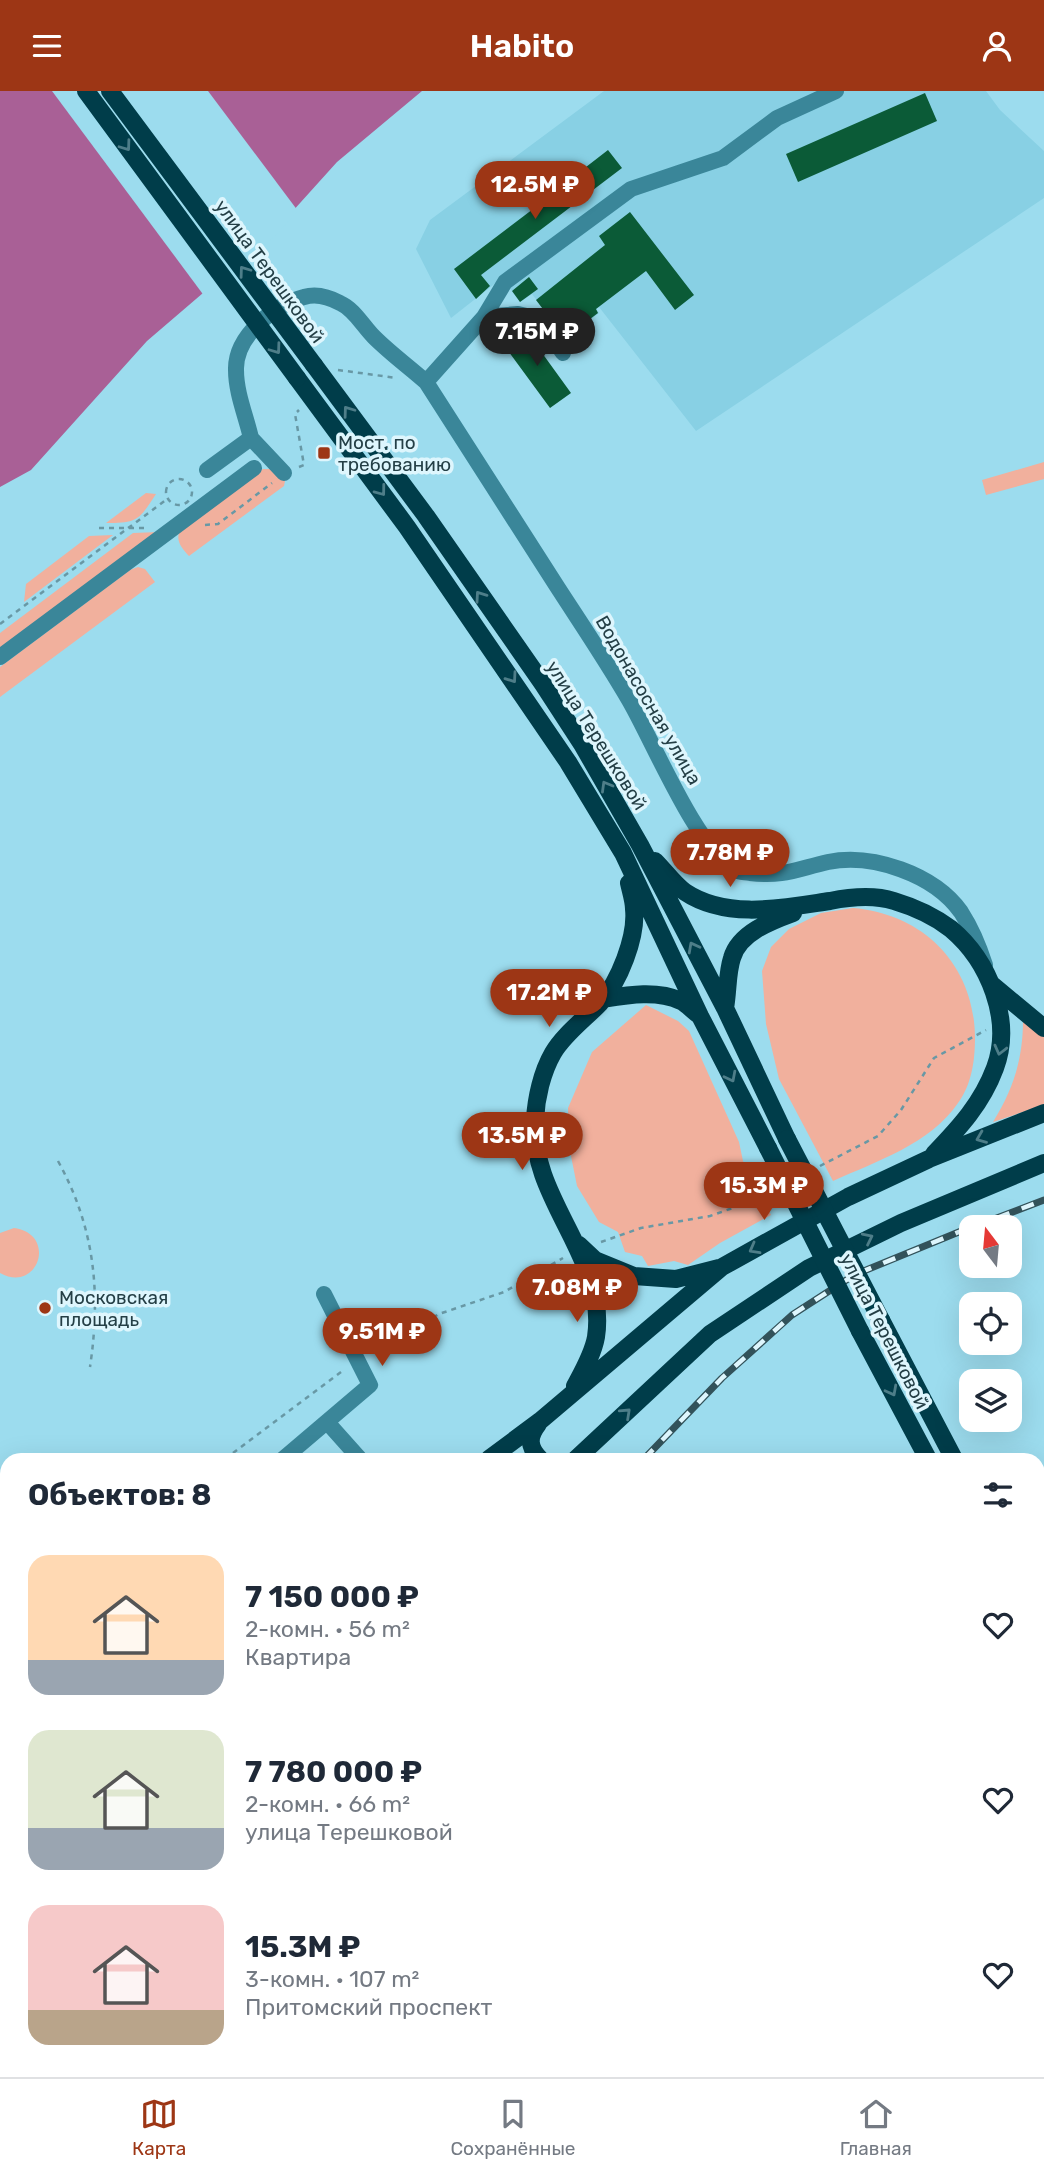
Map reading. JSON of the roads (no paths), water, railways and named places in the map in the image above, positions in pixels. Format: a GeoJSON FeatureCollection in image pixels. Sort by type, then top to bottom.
{"type":"FeatureCollection","features":[{"type":"Feature","properties":{"kind":"main road","name":"улица Терешковой"},"geometry":{"type":"LineString","coordinates":[[86,91],[408,527],[568,762],[623,853],[700,1016],[925,1453]]}},
{"type":"Feature","properties":{"kind":"main road","name":"улица Терешковой"},"geometry":{"type":"LineString","coordinates":[[110,91],[426,516],[582,744],[725,1008],[787,1139],[951,1453]]}},
{"type":"Feature","properties":{"kind":"main road"},"geometry":{"type":"LineString","coordinates":[[639,845],[684,891],[710,904],[740,910],[855,898],[891,900],[920,910],[951,930],[976,958],[991,984],[1002,1022],[1003,1038],[996,1067],[982,1097],[967,1121],[929,1159]]}},
{"type":"Feature","properties":{"kind":"main road"},"geometry":{"type":"LineString","coordinates":[[568,1398],[592,1352],[596,1330],[595,1303],[545,1185],[535,1148],[535,1120],[539,1089],[554,1053],[603,999],[624,963],[634,928],[634,909],[623,853]]}},
{"type":"Feature","properties":{"kind":"main road"},"geometry":{"type":"LineString","coordinates":[[725,1008],[732,957],[739,945],[768,922],[829,901]]}},
{"type":"Feature","properties":{"kind":"main road"},"geometry":{"type":"LineString","coordinates":[[991,984],[1044,1028]]}},
{"type":"Feature","properties":{"kind":"main road"},"geometry":{"type":"LineString","coordinates":[[603,999],[631,994],[657,995],[681,1001],[700,1016]]}},
{"type":"Feature","properties":{"kind":"main road"},"geometry":{"type":"LineString","coordinates":[[497,1453],[568,1398],[722,1267],[848,1197],[929,1159],[1044,1113]]}},
{"type":"Feature","properties":{"kind":"main road"},"geometry":{"type":"LineString","coordinates":[[582,1453],[710,1334],[809,1268],[901,1223],[1044,1163]]}},
{"type":"Feature","properties":{"kind":"main road"},"geometry":{"type":"LineString","coordinates":[[571,1248],[634,1276],[676,1279],[722,1267]]}},
{"type":"Feature","properties":{"kind":"main road"},"geometry":{"type":"LineString","coordinates":[[534,1453],[530,1443],[532,1432],[540,1421]]}},
{"type":"Feature","properties":{"kind":"street"},"geometry":{"type":"LineString","coordinates":[[426,382],[484,317],[505,282],[631,189],[723,158],[777,118],[836,91]]}},
{"type":"Feature","properties":{"kind":"street","name":"Водонасосная улица"},"geometry":{"type":"LineString","coordinates":[[251,438],[239,394],[236,369],[239,349],[254,329],[284,305],[306,296],[326,296],[344,304],[373,336],[426,382],[629,699],[697,826],[715,854],[737,871],[786,874],[829,862],[877,861],[918,878],[936,888],[960,910],[976,938],[991,984]]}},
{"type":"Feature","properties":{"kind":"street"},"geometry":{"type":"LineString","coordinates":[[484,317],[517,314],[539,319],[563,353]]}},
{"type":"Feature","properties":{"kind":"street"},"geometry":{"type":"LineString","coordinates":[[207,470],[251,438],[284,474]]}},
{"type":"Feature","properties":{"kind":"street"},"geometry":{"type":"LineString","coordinates":[[0,657],[254,468]]}},
{"type":"Feature","properties":{"kind":"street"},"geometry":{"type":"LineString","coordinates":[[290,1453],[370,1385],[324,1294]]}},
{"type":"Feature","properties":{"kind":"street"},"geometry":{"type":"LineString","coordinates":[[327,1422],[355,1453]]}},
{"type":"Feature","properties":{"kind":"railway"},"geometry":{"type":"LineString","coordinates":[[1005,1215],[1044,1200]]}},
{"type":"Feature","properties":{"kind":"railway"},"geometry":{"type":"LineString","coordinates":[[650,1453],[722,1378],[792,1315],[854,1275],[959,1232]]}},
{"type":"Feature","properties":{"kind":"place","name":"Мост, по требованию"},"geometry":{"type":"Point","coordinates":[324,453]}},
{"type":"Feature","properties":{"kind":"place","name":"Московская площадь"},"geometry":{"type":"Point","coordinates":[45,1308]}}]}
